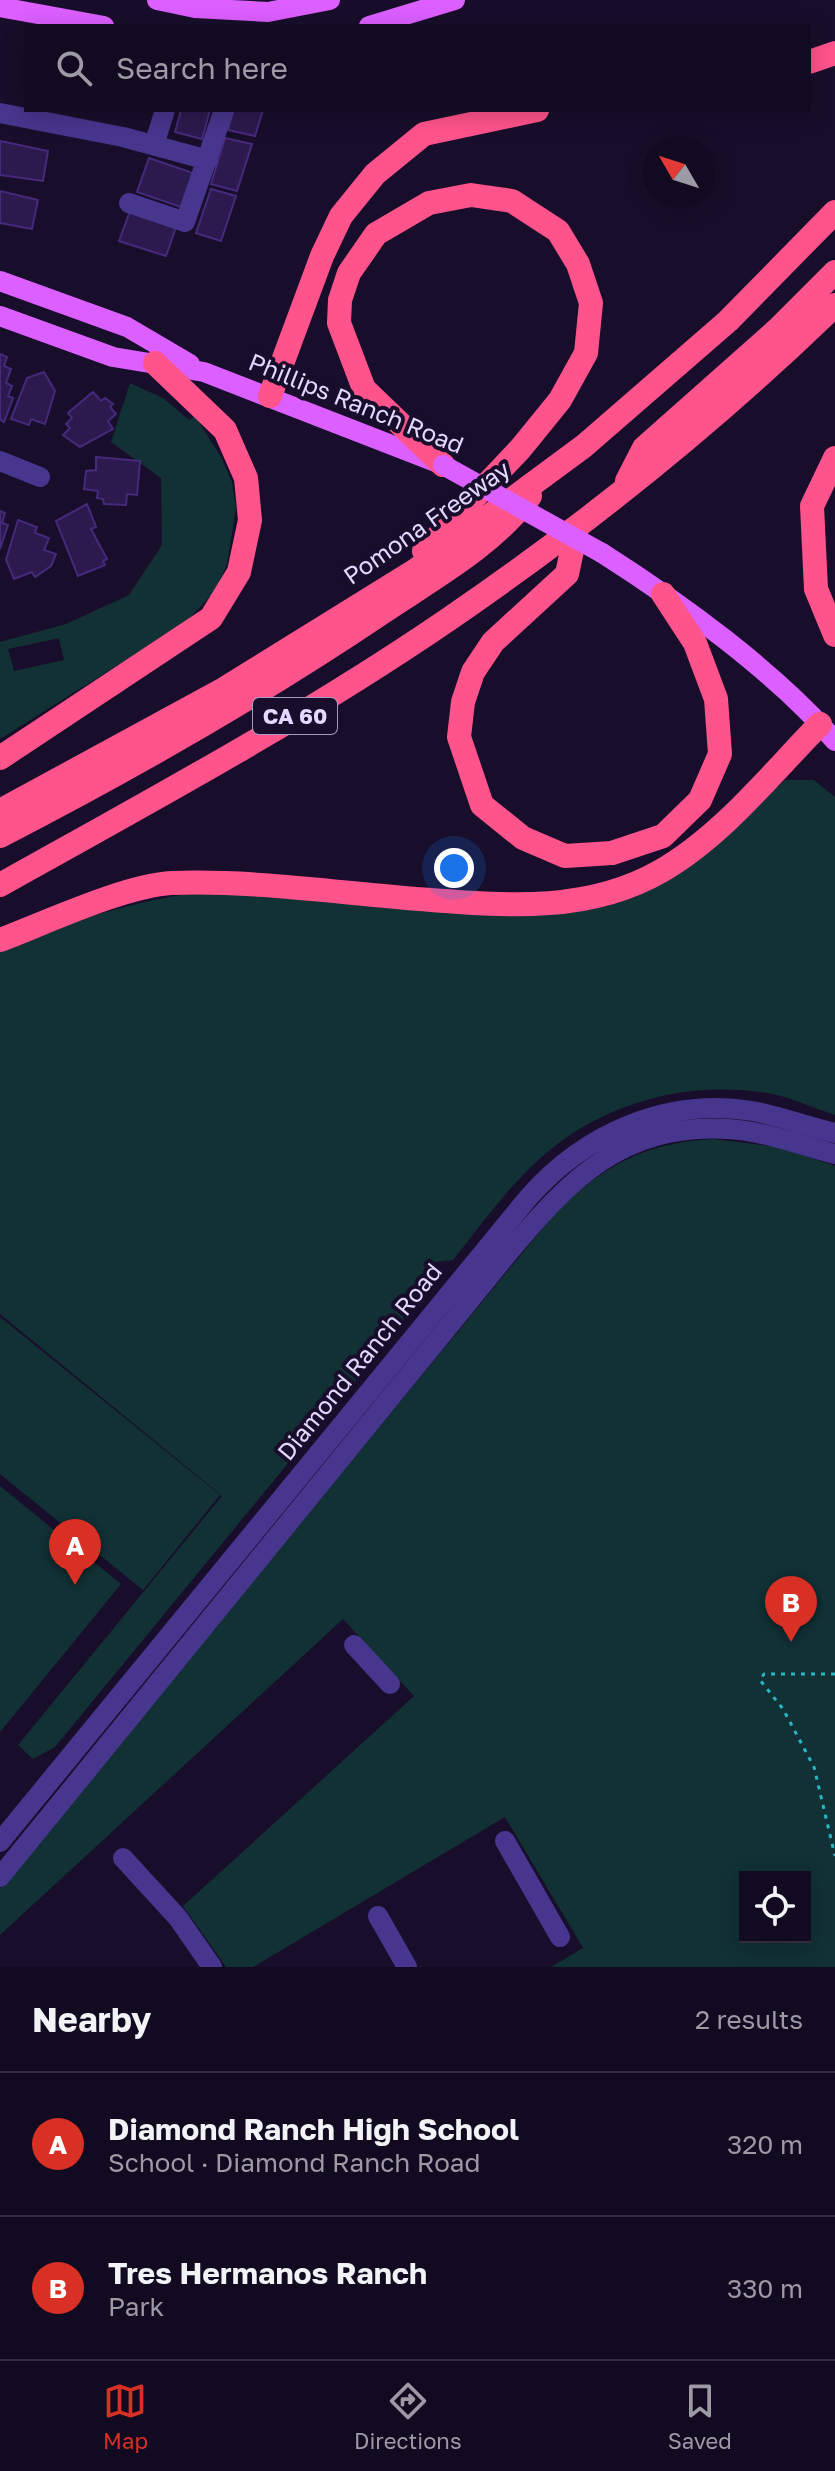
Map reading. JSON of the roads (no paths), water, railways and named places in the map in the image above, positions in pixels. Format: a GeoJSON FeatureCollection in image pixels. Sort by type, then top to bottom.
{"type":"FeatureCollection","features":[{"type":"Feature","properties":{"kind":"highway"},"geometry":{"type":"LineString","coordinates":[[811,61],[835,53]]}},
{"type":"Feature","properties":{"kind":"highway"},"geometry":{"type":"LineString","coordinates":[[270,396],[322,256],[341,216],[375,174],[424,134],[528,112]]}},
{"type":"Feature","properties":{"kind":"highway"},"geometry":{"type":"LineString","coordinates":[[392,585],[521,448],[560,400],[586,353],[591,303],[578,264],[558,231],[512,201],[471,195],[429,203],[376,234],[349,273],[340,300],[339,323],[364,389],[443,465]]}},
{"type":"Feature","properties":{"kind":"highway","name":"Pomona Freeway"},"geometry":{"type":"LineString","coordinates":[[0,811],[224,689],[392,585],[546,475],[584,446],[728,321],[835,212]]}},
{"type":"Feature","properties":{"kind":"highway"},"geometry":{"type":"LineString","coordinates":[[623,490],[644,448],[778,329],[835,272]]}},
{"type":"Feature","properties":{"kind":"highway","name":"CA 60"},"geometry":{"type":"LineString","coordinates":[[0,885],[223,760],[448,620],[623,490],[775,364],[835,305]]}},
{"type":"Feature","properties":{"kind":"highway"},"geometry":{"type":"LineString","coordinates":[[0,758],[211,618],[239,572],[250,520],[246,478],[225,430],[155,363]]}},
{"type":"Feature","properties":{"kind":"highway"},"geometry":{"type":"LineString","coordinates":[[835,458],[812,506],[816,589],[835,635]]}},
{"type":"Feature","properties":{"kind":"highway"},"geometry":{"type":"LineString","coordinates":[[0,836],[132,768],[325,651],[507,526],[546,475]]}},
{"type":"Feature","properties":{"kind":"highway"},"geometry":{"type":"LineString","coordinates":[[577,527],[567,574],[493,642],[473,672],[463,702],[459,737],[482,805],[523,838],[565,856],[612,853],[663,836],[700,800],[720,754],[716,699],[695,643],[663,594]]}},
{"type":"Feature","properties":{"kind":"highway"},"geometry":{"type":"LineString","coordinates":[[0,940],[87,906],[168,883],[248,884],[500,905],[567,903],[621,890],[660,872],[693,850],[828,733]]}},
{"type":"Feature","properties":{"kind":"main road"},"geometry":{"type":"LineString","coordinates":[[157,0],[192,17],[268,12],[330,0]]}},
{"type":"Feature","properties":{"kind":"main road"},"geometry":{"type":"LineString","coordinates":[[376,24],[455,0]]}},
{"type":"Feature","properties":{"kind":"main road"},"geometry":{"type":"LineString","coordinates":[[0,7],[93,24]]}},
{"type":"Feature","properties":{"kind":"main road","name":"Phillips Ranch Road"},"geometry":{"type":"LineString","coordinates":[[0,281],[127,327],[204,372]]}},
{"type":"Feature","properties":{"kind":"main road","name":"Phillips Ranch Road"},"geometry":{"type":"LineString","coordinates":[[0,316],[113,357],[204,372],[443,465],[496,491],[663,594],[828,733]]}},
{"type":"Feature","properties":{"kind":"street"},"geometry":{"type":"LineString","coordinates":[[154,145],[164,112]]}},
{"type":"Feature","properties":{"kind":"street"},"geometry":{"type":"LineString","coordinates":[[129,203],[185,222],[223,112]]}},
{"type":"Feature","properties":{"kind":"street"},"geometry":{"type":"LineString","coordinates":[[0,113],[154,145],[208,160]]}},
{"type":"Feature","properties":{"kind":"street"},"geometry":{"type":"LineString","coordinates":[[0,461],[40,477]]}},
{"type":"Feature","properties":{"kind":"street","name":"Diamond Ranch Road"},"geometry":{"type":"LineString","coordinates":[[0,1842],[9,1818],[528,1198],[568,1159],[625,1126],[693,1109],[751,1111],[835,1133]]}},
{"type":"Feature","properties":{"kind":"street","name":"Diamond Ranch Road"},"geometry":{"type":"LineString","coordinates":[[0,1877],[515,1245],[571,1182],[632,1145],[680,1132],[741,1130],[835,1154]]}},
{"type":"Feature","properties":{"kind":"street"},"geometry":{"type":"LineString","coordinates":[[354,1645],[390,1684]]}},
{"type":"Feature","properties":{"kind":"street"},"geometry":{"type":"LineString","coordinates":[[9,1818],[38,1829]]}},
{"type":"Feature","properties":{"kind":"street"},"geometry":{"type":"LineString","coordinates":[[505,1841],[560,1937]]}},
{"type":"Feature","properties":{"kind":"street"},"geometry":{"type":"LineString","coordinates":[[123,1858],[178,1918],[212,1967]]}},
{"type":"Feature","properties":{"kind":"street"},"geometry":{"type":"LineString","coordinates":[[378,1916],[407,1967]]}},
{"type":"Feature","properties":{"kind":"place","name":"Diamond Ranch High School"},"geometry":{"type":"Point","coordinates":[75,1585]}},
{"type":"Feature","properties":{"kind":"place","name":"Tres Hermanos Ranch"},"geometry":{"type":"Point","coordinates":[791,1642]}}]}
